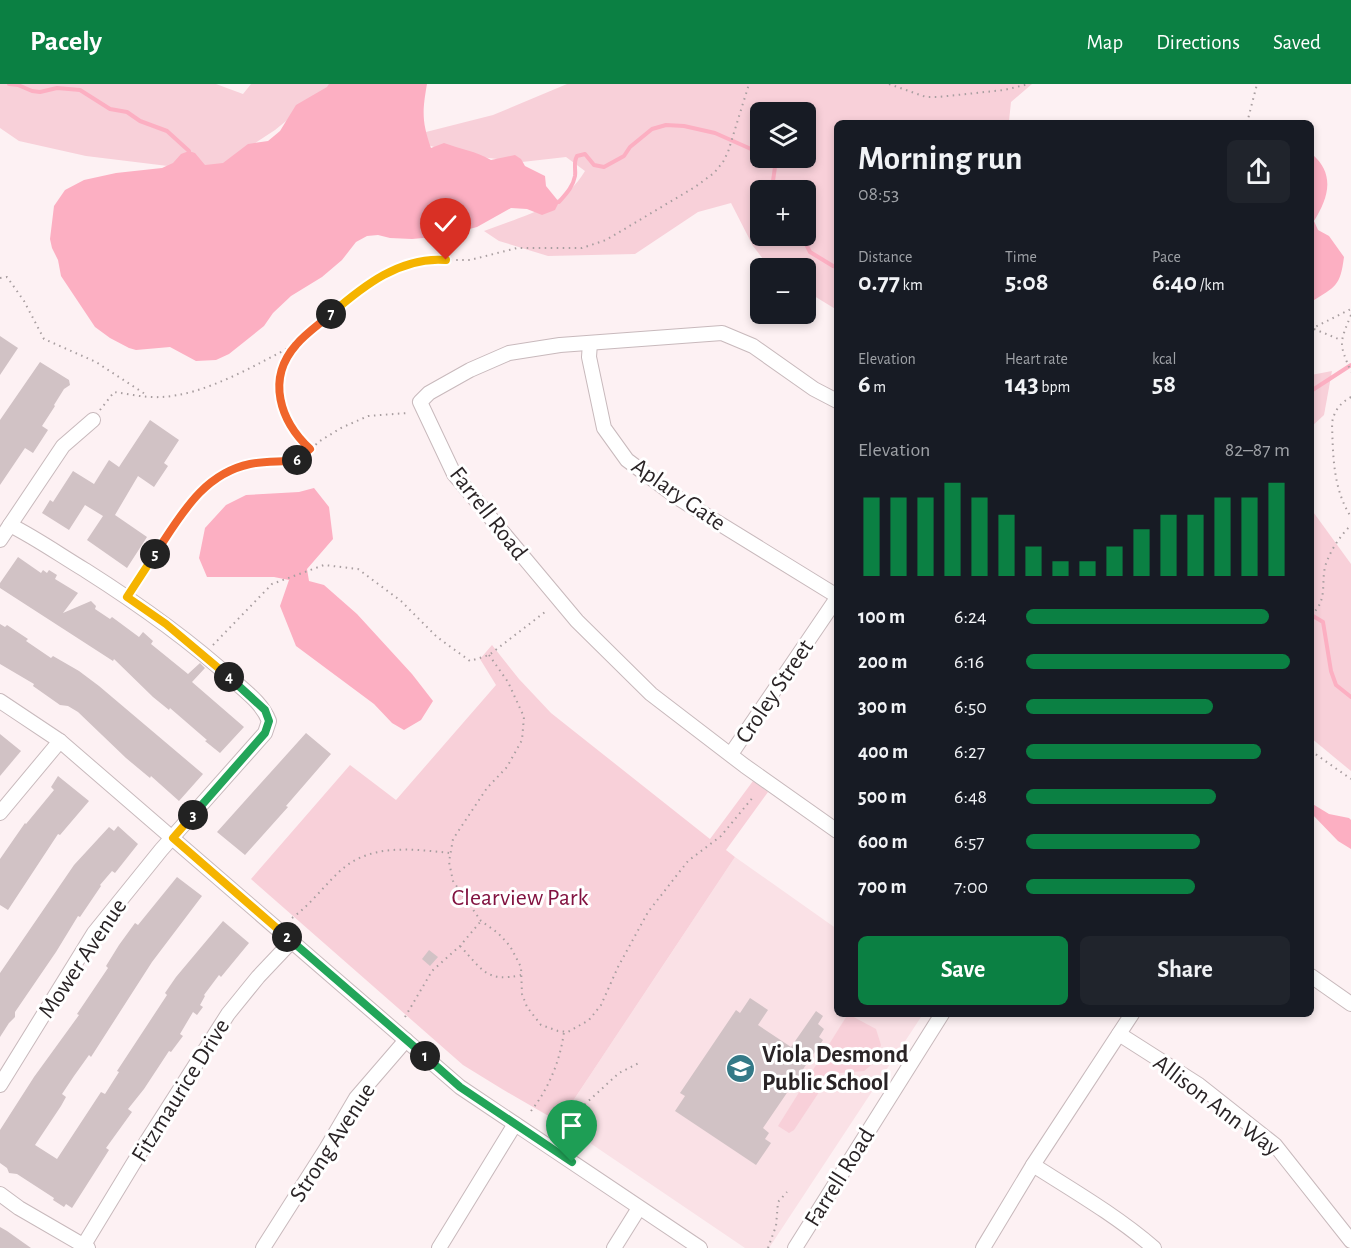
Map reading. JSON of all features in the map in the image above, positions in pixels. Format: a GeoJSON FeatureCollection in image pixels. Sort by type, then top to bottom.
{"type":"FeatureCollection","features":[{"type":"Feature","properties":{"kind":"street","name":"Farrell Road"},"geometry":{"type":"LineString","coordinates":[[834,399],[814,389],[753,346],[722,333],[560,345],[508,353],[470,370],[429,393],[420,402],[453,474],[577,621],[651,694],[745,766],[834,829]]}},
{"type":"Feature","properties":{"kind":"street","name":"Aplary Gate"},"geometry":{"type":"LineString","coordinates":[[590,343],[589,357],[604,428],[627,460],[678,498],[834,595]]}},
{"type":"Feature","properties":{"kind":"street"},"geometry":{"type":"LineString","coordinates":[[0,540],[63,446],[93,420]]}},
{"type":"Feature","properties":{"kind":"street"},"geometry":{"type":"LineString","coordinates":[[10,525],[127,597]]}},
{"type":"Feature","properties":{"kind":"street","name":"Mower Avenue"},"geometry":{"type":"LineString","coordinates":[[0,1085],[94,933],[265,733],[269,721],[265,710],[225,673],[166,624],[127,597]]}},
{"type":"Feature","properties":{"kind":"street","name":"Croley Street"},"geometry":{"type":"LineString","coordinates":[[731,754],[834,601]]}},
{"type":"Feature","properties":{"kind":"street"},"geometry":{"type":"LineString","coordinates":[[0,701],[60,741],[460,1087],[700,1248]]}},
{"type":"Feature","properties":{"kind":"street"},"geometry":{"type":"LineString","coordinates":[[0,813],[60,741]]}},
{"type":"Feature","properties":{"kind":"street","name":"Fitzmaurice Drive"},"geometry":{"type":"LineString","coordinates":[[85,1247],[147,1141],[228,1014],[258,977],[292,941]]}},
{"type":"Feature","properties":{"kind":"street"},"geometry":{"type":"LineString","coordinates":[[1314,978],[1351,1004]]}},
{"type":"Feature","properties":{"kind":"street","name":"Farrell Road"},"geometry":{"type":"LineString","coordinates":[[795,1248],[940,1017]]}},
{"type":"Feature","properties":{"kind":"street"},"geometry":{"type":"LineString","coordinates":[[983,1248],[1033,1165],[1130,1017]]}},
{"type":"Feature","properties":{"kind":"street","name":"Allison Ann Way"},"geometry":{"type":"LineString","coordinates":[[1119,1034],[1199,1086],[1275,1145],[1351,1241]]}},
{"type":"Feature","properties":{"kind":"street","name":"Strong Avenue"},"geometry":{"type":"LineString","coordinates":[[263,1248],[327,1149],[356,1098],[406,1040]]}},
{"type":"Feature","properties":{"kind":"street"},"geometry":{"type":"LineString","coordinates":[[439,1248],[515,1125]]}},
{"type":"Feature","properties":{"kind":"street"},"geometry":{"type":"LineString","coordinates":[[1033,1165],[1121,1222],[1154,1248]]}},
{"type":"Feature","properties":{"kind":"street"},"geometry":{"type":"LineString","coordinates":[[0,1194],[85,1247]]}},
{"type":"Feature","properties":{"kind":"street"},"geometry":{"type":"LineString","coordinates":[[614,1248],[639,1208]]}},
{"type":"Feature","properties":{"kind":"path"},"geometry":{"type":"LineString","coordinates":[[93,420],[114,392],[161,397],[208,387],[235,375],[296,344],[359,290],[402,266],[419,260],[470,260],[517,248],[582,248],[606,240],[695,187],[723,162],[729,150],[749,84]]}},
{"type":"Feature","properties":{"kind":"path"},"geometry":{"type":"LineString","coordinates":[[889,84],[926,97],[938,98],[1004,90],[1029,84]]}},
{"type":"Feature","properties":{"kind":"path"},"geometry":{"type":"LineString","coordinates":[[1248,120],[1257,84]]}},
{"type":"Feature","properties":{"kind":"path"},"geometry":{"type":"LineString","coordinates":[[0,278],[7,277],[24,301],[44,339],[96,362],[148,396]]}},
{"type":"Feature","properties":{"kind":"path"},"geometry":{"type":"LineString","coordinates":[[1314,327],[1351,309]]}},
{"type":"Feature","properties":{"kind":"path"},"geometry":{"type":"LineString","coordinates":[[1351,315],[1341,340],[1351,372]]}},
{"type":"Feature","properties":{"kind":"path"},"geometry":{"type":"LineString","coordinates":[[1314,329],[1341,340]]}},
{"type":"Feature","properties":{"kind":"path"},"geometry":{"type":"LineString","coordinates":[[296,344],[282,367],[279,397],[287,418],[301,441],[310,449]]}},
{"type":"Feature","properties":{"kind":"path"},"geometry":{"type":"LineString","coordinates":[[1351,397],[1340,405],[1333,416],[1332,423],[1336,485],[1351,517]]}},
{"type":"Feature","properties":{"kind":"path"},"geometry":{"type":"LineString","coordinates":[[127,597],[198,492],[220,474],[250,464],[298,460],[341,428],[368,417],[407,413]]}},
{"type":"Feature","properties":{"kind":"path"},"geometry":{"type":"LineString","coordinates":[[1314,612],[1319,608],[1325,587],[1326,563],[1341,536],[1351,525]]}},
{"type":"Feature","properties":{"kind":"path"},"geometry":{"type":"LineString","coordinates":[[213,645],[272,584],[324,565],[358,569],[401,601],[437,637],[470,661],[489,655],[545,612]]}},
{"type":"Feature","properties":{"kind":"path"},"geometry":{"type":"LineString","coordinates":[[489,655],[508,682],[524,717],[522,740],[507,767],[487,788],[453,839],[449,862],[453,881],[481,921],[498,933],[510,946],[521,967],[522,994],[534,1018],[541,1025],[568,1032],[589,1020],[601,1005],[618,967],[648,912],[688,861],[721,836],[754,796]]}},
{"type":"Feature","properties":{"kind":"path"},"geometry":{"type":"LineString","coordinates":[[1314,753],[1351,779]]}},
{"type":"Feature","properties":{"kind":"path"},"geometry":{"type":"LineString","coordinates":[[292,918],[301,912],[341,870],[364,856],[386,849],[450,853]]}},
{"type":"Feature","properties":{"kind":"path"},"geometry":{"type":"LineString","coordinates":[[405,1017],[432,971],[460,946],[481,921]]}},
{"type":"Feature","properties":{"kind":"path"},"geometry":{"type":"LineString","coordinates":[[460,946],[487,974],[494,978],[505,979],[521,975]]}},
{"type":"Feature","properties":{"kind":"path"},"geometry":{"type":"LineString","coordinates":[[531,1111],[552,1076],[562,1047],[564,1032]]}},
{"type":"Feature","properties":{"kind":"path"},"geometry":{"type":"LineString","coordinates":[[558,1129],[619,1073],[641,1062]]}},
{"type":"Feature","properties":{"kind":"path"},"geometry":{"type":"LineString","coordinates":[[768,1248],[776,1226],[778,1202],[787,1192]]}},
{"type":"Feature","properties":{"kind":"shaded area"},"geometry":{"type":"Polygon","coordinates":[[[329,84],[427,84],[424,117],[431,148],[444,143],[491,160],[515,155],[525,166],[545,176],[546,186],[559,202],[555,210],[542,215],[527,209],[511,208],[477,227],[458,232],[446,232],[434,237],[412,239],[367,236],[356,242],[342,260],[322,277],[291,296],[273,313],[264,326],[229,354],[216,360],[196,361],[170,347],[136,350],[110,338],[95,327],[61,276],[50,239],[54,206],[65,190],[84,180],[116,173],[162,168],[189,151],[195,153],[205,165],[223,163],[248,144],[268,141],[280,131],[296,105],[329,84]]]}},
{"type":"Feature","properties":{"kind":"shaded area"},"geometry":{"type":"Polygon","coordinates":[[[1314,156],[1320,162],[1327,178],[1323,204],[1314,221],[1314,156]]]}},
{"type":"Feature","properties":{"kind":"shaded area"},"geometry":{"type":"Polygon","coordinates":[[[1314,221],[1318,230],[1329,236],[1344,257],[1338,280],[1314,300],[1314,221]]]}},
{"type":"Feature","properties":{"kind":"shaded area"},"geometry":{"type":"Polygon","coordinates":[[[314,488],[329,507],[333,539],[307,569],[309,581],[324,585],[357,614],[412,674],[433,701],[421,720],[404,730],[392,723],[374,704],[296,646],[280,606],[289,580],[274,577],[207,577],[199,558],[205,528],[226,505],[246,495],[299,492],[314,488]]]}},
{"type":"Feature","properties":{"kind":"shaded area"},"geometry":{"type":"Polygon","coordinates":[[[1314,805],[1329,814],[1351,820],[1351,849],[1338,841],[1314,816],[1314,805]]]}},
{"type":"Feature","properties":{"kind":"shaded area","name":"Viola Desmond Public School"},"geometry":{"type":"Polygon","coordinates":[[[735,857],[834,927],[834,1017],[921,1017],[769,1248],[745,1248],[559,1122],[735,857]]]}},
{"type":"Feature","properties":{"kind":"green space"},"geometry":{"type":"Polygon","coordinates":[[[0,84],[216,84],[243,94],[251,84],[332,84],[275,130],[206,175],[176,167],[86,156],[19,141],[0,128],[0,84]]]}},
{"type":"Feature","properties":{"kind":"green space"},"geometry":{"type":"Polygon","coordinates":[[[567,84],[1032,84],[1011,102],[1009,120],[834,120],[834,308],[816,297],[816,258],[762,258],[753,246],[816,246],[816,180],[750,180],[750,240],[731,203],[698,212],[635,254],[548,256],[499,241],[484,231],[527,215],[553,202],[576,184],[585,171],[566,157],[522,162],[455,154],[428,145],[422,133],[493,115],[567,84]]]}},
{"type":"Feature","properties":{"kind":"green space"},"geometry":{"type":"Polygon","coordinates":[[[1332,371],[1324,415],[1314,424],[1314,374],[1332,371]]]}},
{"type":"Feature","properties":{"kind":"green space"},"geometry":{"type":"Polygon","coordinates":[[[1314,513],[1351,564],[1351,771],[1314,740],[1314,513]]]}},
{"type":"Feature","properties":{"kind":"green space","name":"Clearview Park"},"geometry":{"type":"Polygon","coordinates":[[[492,645],[519,679],[551,713],[710,839],[753,781],[768,792],[726,850],[735,857],[559,1122],[463,1065],[251,879],[350,765],[396,800],[496,685],[480,659],[492,645]]]}},
{"type":"Feature","properties":{"kind":"green space"},"geometry":{"type":"Polygon","coordinates":[[[846,1017],[854,1017],[876,1029],[881,1045],[876,1061],[864,1071],[840,1073],[827,1080],[794,1130],[789,1133],[778,1126],[846,1017]]]}},
{"type":"Feature","properties":{"kind":"building"},"geometry":{"type":"Polygon","coordinates":[[[0,336],[18,348],[0,375],[0,336]]]}},
{"type":"Feature","properties":{"kind":"building"},"geometry":{"type":"Polygon","coordinates":[[[40,362],[69,380],[70,385],[64,389],[42,426],[48,430],[33,453],[25,448],[0,485],[0,420],[40,362]]]}},
{"type":"Feature","properties":{"kind":"building"},"geometry":{"type":"Polygon","coordinates":[[[150,420],[179,440],[164,463],[168,466],[154,487],[138,476],[115,515],[147,537],[127,568],[87,540],[103,516],[85,505],[69,530],[42,513],[50,500],[53,502],[73,471],[94,484],[109,460],[119,467],[150,420]]]}},
{"type":"Feature","properties":{"kind":"building"},"geometry":{"type":"Polygon","coordinates":[[[18,557],[41,573],[43,570],[47,573],[49,570],[57,575],[55,579],[78,593],[63,613],[91,601],[96,606],[95,609],[110,619],[112,617],[139,637],[143,632],[153,641],[151,644],[188,674],[200,663],[205,668],[192,682],[244,727],[220,753],[170,708],[169,710],[153,697],[114,659],[113,661],[0,588],[0,583],[18,557]]]}},
{"type":"Feature","properties":{"kind":"building"},"geometry":{"type":"Polygon","coordinates":[[[0,624],[5,627],[7,625],[28,639],[26,641],[51,658],[53,656],[79,671],[203,774],[179,801],[126,758],[78,712],[68,706],[60,705],[33,686],[34,684],[0,664],[0,624]]]}},
{"type":"Feature","properties":{"kind":"building"},"geometry":{"type":"Polygon","coordinates":[[[306,733],[331,754],[245,855],[217,832],[306,733]]]}},
{"type":"Feature","properties":{"kind":"building"},"geometry":{"type":"Polygon","coordinates":[[[0,734],[21,751],[0,776],[0,734]]]}},
{"type":"Feature","properties":{"kind":"building"},"geometry":{"type":"Polygon","coordinates":[[[58,776],[89,801],[60,835],[58,834],[8,910],[0,905],[0,859],[25,823],[54,790],[51,787],[58,776]]]}},
{"type":"Feature","properties":{"kind":"building"},"geometry":{"type":"Polygon","coordinates":[[[118,826],[138,844],[115,873],[112,871],[100,885],[0,1037],[0,973],[74,865],[109,827],[114,831],[118,826]]]}},
{"type":"Feature","properties":{"kind":"building"},"geometry":{"type":"Polygon","coordinates":[[[177,877],[202,896],[152,962],[91,1057],[89,1055],[74,1076],[62,1094],[66,1097],[61,1106],[35,1145],[57,1159],[101,1092],[105,1094],[176,977],[223,921],[249,943],[204,995],[200,1005],[203,1007],[197,1015],[193,1012],[180,1034],[183,1036],[171,1052],[169,1051],[128,1109],[132,1112],[106,1148],[109,1150],[72,1208],[66,1204],[64,1207],[17,1174],[9,1173],[7,1168],[0,1163],[0,1130],[34,1077],[79,1015],[77,1014],[108,968],[106,966],[119,945],[135,923],[138,925],[177,877]]]}},
{"type":"Feature","properties":{"kind":"building"},"geometry":{"type":"Polygon","coordinates":[[[429,950],[438,957],[430,966],[422,959],[429,950]]]}},
{"type":"Feature","properties":{"kind":"building"},"geometry":{"type":"Polygon","coordinates":[[[750,998],[768,1010],[758,1025],[791,1047],[816,1011],[823,1016],[818,1024],[824,1029],[819,1037],[823,1040],[763,1128],[769,1133],[765,1139],[771,1143],[756,1165],[675,1111],[685,1096],[680,1093],[736,1010],[740,1013],[750,998]]]}},
{"type":"Feature","properties":{"kind":"building"},"geometry":{"type":"Polygon","coordinates":[[[0,1227],[7,1231],[31,1248],[0,1248],[0,1227]]]}},
{"type":"Feature","properties":{"kind":"waterway"},"geometry":{"type":"LineString","coordinates":[[9,84],[40,92],[57,88],[80,90],[110,109],[127,112],[140,121],[167,131],[189,151],[189,156]]}},
{"type":"Feature","properties":{"kind":"waterway"},"geometry":{"type":"LineString","coordinates":[[559,202],[573,184],[577,156],[585,154],[594,165],[604,167],[624,156],[630,147],[652,129],[666,125],[684,126],[715,133],[750,149]]}},
{"type":"Feature","properties":{"kind":"waterway"},"geometry":{"type":"LineString","coordinates":[[773,180],[775,168]]}},
{"type":"Feature","properties":{"kind":"waterway"},"geometry":{"type":"LineString","coordinates":[[807,246],[810,252],[834,266]]}},
{"type":"Feature","properties":{"kind":"waterway"},"geometry":{"type":"LineString","coordinates":[[1314,389],[1351,365]]}},
{"type":"Feature","properties":{"kind":"waterway"},"geometry":{"type":"LineString","coordinates":[[1314,617],[1323,622],[1331,671],[1336,685],[1351,697]]}},
{"type":"Feature","properties":{"kind":"place","name":"Viola Desmond Public School"},"geometry":{"type":"Point","coordinates":[741,1068]}},
{"type":"Feature","properties":{"kind":"route"},"geometry":{"type":"LineString","coordinates":[[446,260],[419,260],[372,282],[359,290],[296,344],[282,367],[279,397],[287,418],[301,441],[310,449],[298,460],[250,464],[220,474],[198,492],[127,597],[166,624],[225,673],[265,710],[269,721],[265,733],[173,838],[460,1087],[572,1162]]}}]}
